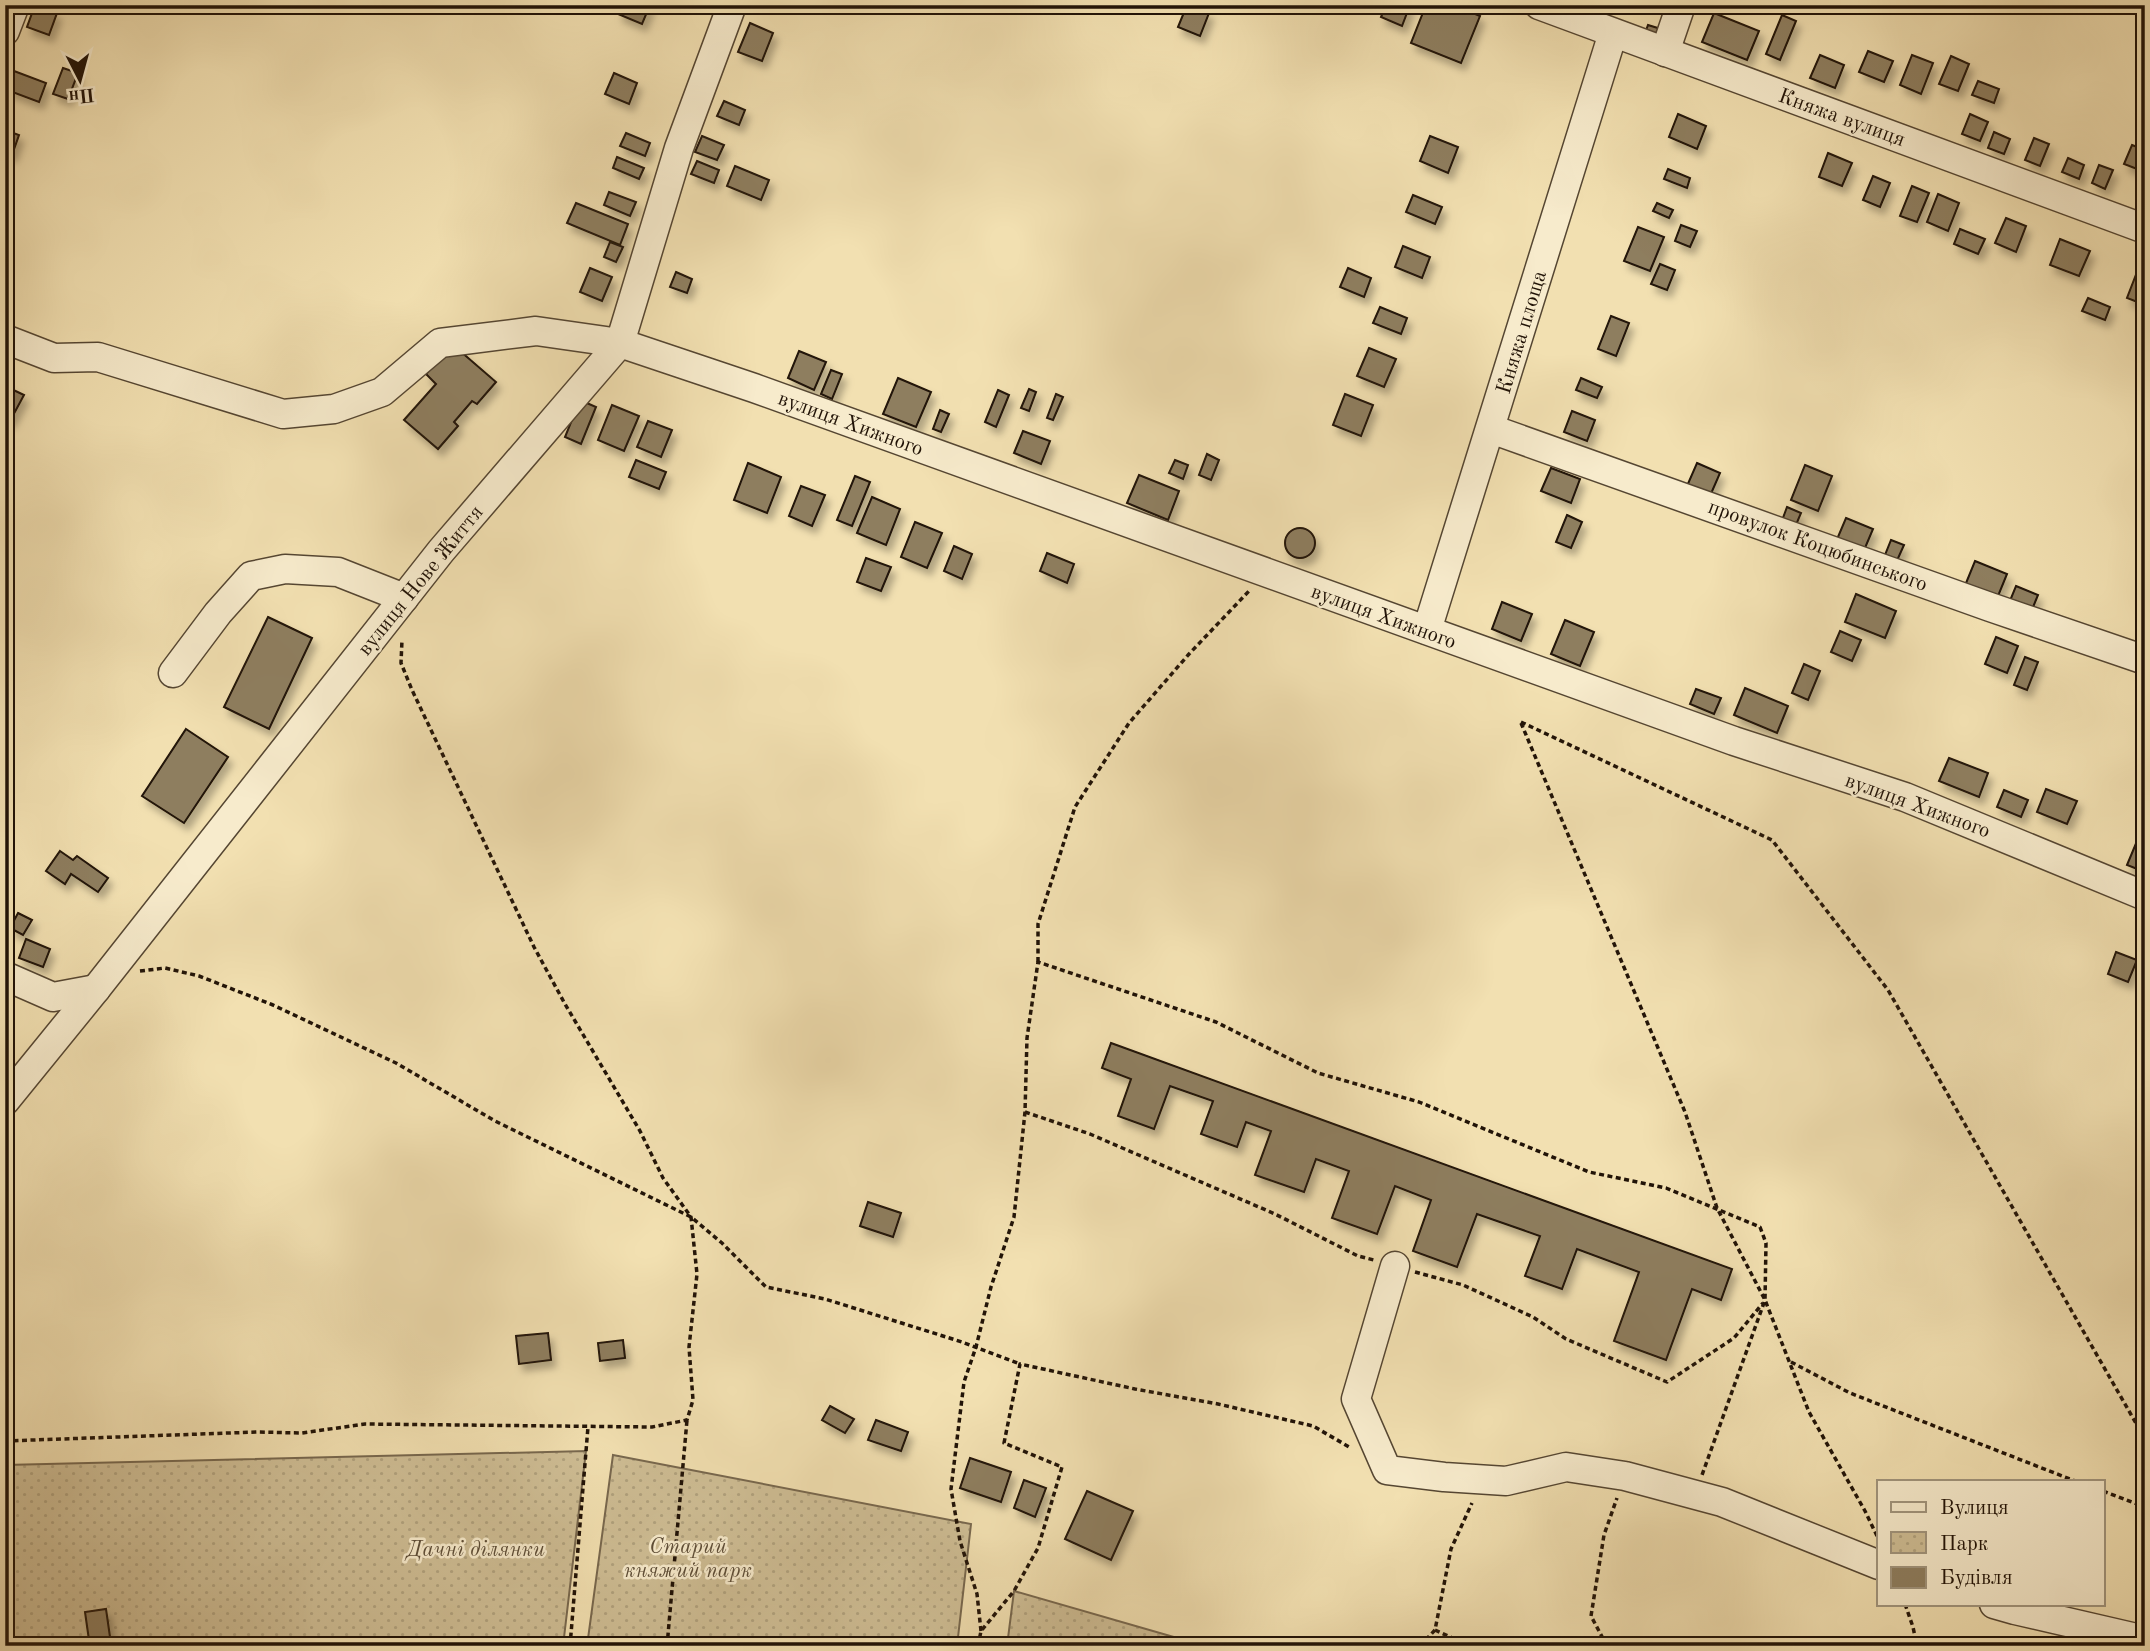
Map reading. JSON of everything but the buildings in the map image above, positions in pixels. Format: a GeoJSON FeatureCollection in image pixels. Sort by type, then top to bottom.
{"type":"FeatureCollection","features":[{"type":"Feature","properties":{"kind":"street"},"geometry":{"type":"LineString","coordinates":[[5,31],[15,5]]}},
{"type":"Feature","properties":{"kind":"street","name":"вулиця Нове Життя"},"geometry":{"type":"LineString","coordinates":[[5,1101],[441,551],[620,343],[679,148],[732,5]]}},
{"type":"Feature","properties":{"kind":"street","name":"Княжа вулиця"},"geometry":{"type":"LineString","coordinates":[[1540,5],[2145,229]]}},
{"type":"Feature","properties":{"kind":"street"},"geometry":{"type":"LineString","coordinates":[[1665,52],[1681,5]]}},
{"type":"Feature","properties":{"kind":"street","name":"Княжа площа"},"geometry":{"type":"LineString","coordinates":[[1427,630],[1613,33]]}},
{"type":"Feature","properties":{"kind":"street","name":"вулиця Хижного"},"geometry":{"type":"LineString","coordinates":[[5,339],[54,358],[98,357],[283,414],[334,409],[382,392],[440,343],[536,331],[620,343],[754,388],[1734,741],[1905,797],[2145,896]]}},
{"type":"Feature","properties":{"kind":"street","name":"провулок Коцюбинського"},"geometry":{"type":"LineString","coordinates":[[1491,429],[2145,660]]}},
{"type":"Feature","properties":{"kind":"street"},"geometry":{"type":"LineString","coordinates":[[173,673],[218,613],[251,576],[285,569],[338,572],[404,598]]}},
{"type":"Feature","properties":{"kind":"street"},"geometry":{"type":"LineString","coordinates":[[5,976],[53,997],[96,989]]}},
{"type":"Feature","properties":{"kind":"street"},"geometry":{"type":"LineString","coordinates":[[1395,1266],[1356,1399],[1387,1470],[1506,1481],[1566,1466],[1625,1476],[1723,1502],[1877,1565]]}},
{"type":"Feature","properties":{"kind":"street"},"geometry":{"type":"LineString","coordinates":[[2000,1606],[2145,1640]]}},
{"type":"Feature","properties":{"kind":"path"},"geometry":{"type":"LineString","coordinates":[[978,1646],[981,1630],[977,1594],[960,1541],[951,1489],[964,1382],[1014,1217],[1026,1112],[1027,1038],[1038,962],[1038,924],[1051,890],[1075,807],[1129,723],[1189,654],[1265,574]]}},
{"type":"Feature","properties":{"kind":"path"},"geometry":{"type":"LineString","coordinates":[[402,637],[401,663],[408,681],[534,947],[640,1130],[663,1178],[691,1217],[697,1274],[689,1347],[693,1400],[687,1420],[667,1646]]}},
{"type":"Feature","properties":{"kind":"path"},"geometry":{"type":"LineString","coordinates":[[1877,1536],[1809,1412],[1765,1300],[1717,1208],[1685,1112],[1521,722],[1772,840],[1888,990],[2145,1439]]}},
{"type":"Feature","properties":{"kind":"path"},"geometry":{"type":"LineString","coordinates":[[1038,962],[1216,1022],[1318,1073],[1419,1102],[1589,1171],[1666,1188],[1760,1227],[1766,1243],[1765,1300],[1695,1493]]}},
{"type":"Feature","properties":{"kind":"path"},"geometry":{"type":"LineString","coordinates":[[128,972],[165,968],[199,976],[273,1005],[396,1063],[495,1121],[691,1217],[722,1242],[766,1287],[825,1299],[1020,1364],[1313,1426],[1356,1451]]}},
{"type":"Feature","properties":{"kind":"path"},"geometry":{"type":"LineString","coordinates":[[1789,1361],[1850,1393],[2072,1480]]}},
{"type":"Feature","properties":{"kind":"path"},"geometry":{"type":"LineString","coordinates":[[981,1630],[1014,1591],[1038,1548],[1062,1466],[1004,1443],[1020,1364]]}},
{"type":"Feature","properties":{"kind":"path"},"geometry":{"type":"LineString","coordinates":[[5,1441],[257,1432],[302,1433],[365,1424],[652,1427],[687,1420]]}},
{"type":"Feature","properties":{"kind":"path"},"geometry":{"type":"LineString","coordinates":[[570,1646],[588,1427]]}},
{"type":"Feature","properties":{"kind":"path"},"geometry":{"type":"LineString","coordinates":[[1608,1646],[1591,1616],[1604,1535],[1625,1476]]}},
{"type":"Feature","properties":{"kind":"path"},"geometry":{"type":"LineString","coordinates":[[2104,1491],[2145,1507]]}},
{"type":"Feature","properties":{"kind":"path"},"geometry":{"type":"LineString","coordinates":[[1420,1646],[1434,1630],[1451,1549],[1473,1502]]}},
{"type":"Feature","properties":{"kind":"path"},"geometry":{"type":"LineString","coordinates":[[1906,1606],[1917,1646]]}},
{"type":"Feature","properties":{"kind":"path"},"geometry":{"type":"LineString","coordinates":[[1434,1630],[1470,1646]]}},
{"type":"Feature","properties":{"kind":"green space","name":"Дачні ділянки"},"geometry":{"type":"Polygon","coordinates":[[[586,1451],[563,1646],[5,1646],[5,1465],[586,1451]]]}},
{"type":"Feature","properties":{"kind":"green space","name":"Старий княжий парк"},"geometry":{"type":"Polygon","coordinates":[[[613,1455],[971,1524],[957,1646],[587,1646],[613,1455]]]}},
{"type":"Feature","properties":{"kind":"green space"},"geometry":{"type":"Polygon","coordinates":[[[1014,1591],[1205,1646],[1007,1646],[1014,1591]]]}}]}
